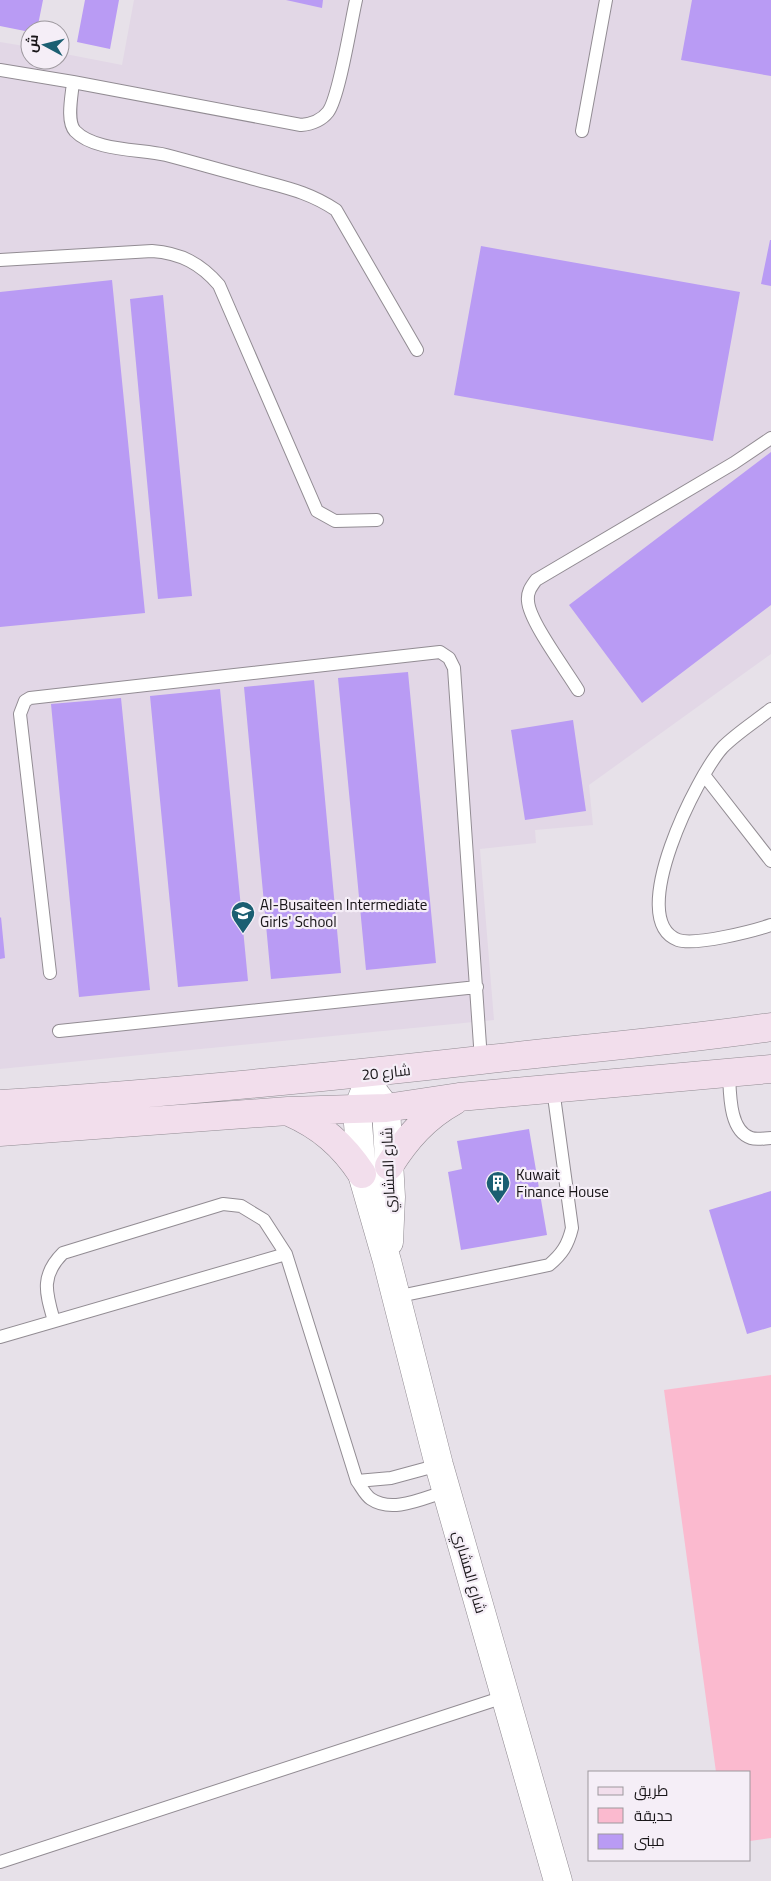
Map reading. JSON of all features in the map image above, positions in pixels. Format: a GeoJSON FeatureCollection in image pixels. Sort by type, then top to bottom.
{"type":"FeatureCollection","features":[{"type":"Feature","properties":{"kind":"main road","name":"شارع 20"},"geometry":{"type":"LineString","coordinates":[[0,1104],[367,1078],[481,1060],[679,1040],[771,1027]]}},
{"type":"Feature","properties":{"kind":"main road"},"geometry":{"type":"LineString","coordinates":[[0,1132],[288,1111],[386,1108],[460,1098],[771,1069]]}},
{"type":"Feature","properties":{"kind":"main road"},"geometry":{"type":"LineString","coordinates":[[389,1166],[399,1149],[426,1120],[460,1098]]}},
{"type":"Feature","properties":{"kind":"main road"},"geometry":{"type":"LineString","coordinates":[[288,1111],[318,1126],[330,1136],[348,1153],[362,1174]]}},
{"type":"Feature","properties":{"kind":"street","name":"شارع المشاري"},"geometry":{"type":"LineString","coordinates":[[367,1078],[386,1108],[392,1197],[387,1261]]}},
{"type":"Feature","properties":{"kind":"street","name":"شارع المشاري"},"geometry":{"type":"LineString","coordinates":[[367,1078],[357,1110],[362,1174],[387,1261],[439,1465],[507,1696],[558,1881]]}},
{"type":"Feature","properties":{"kind":"lane"},"geometry":{"type":"LineString","coordinates":[[0,70],[301,125],[313,124],[322,118],[334,102],[356,0]]}},
{"type":"Feature","properties":{"kind":"lane"},"geometry":{"type":"LineString","coordinates":[[582,131],[606,0]]}},
{"type":"Feature","properties":{"kind":"lane"},"geometry":{"type":"LineString","coordinates":[[72,82],[71,122],[74,130],[93,143],[165,155],[289,186],[312,195],[336,210],[417,350]]}},
{"type":"Feature","properties":{"kind":"lane"},"geometry":{"type":"LineString","coordinates":[[0,260],[152,251],[168,252],[197,264],[219,285],[317,511],[335,521],[377,520]]}},
{"type":"Feature","properties":{"kind":"lane"},"geometry":{"type":"LineString","coordinates":[[578,690],[532,616],[528,602],[528,590],[536,580],[734,463],[771,438]]}},
{"type":"Feature","properties":{"kind":"lane"},"geometry":{"type":"LineString","coordinates":[[50,973],[20,714],[25,700],[434,651],[445,654],[454,668],[481,1060]]}},
{"type":"Feature","properties":{"kind":"lane"},"geometry":{"type":"LineString","coordinates":[[771,709],[724,747],[704,775],[668,851],[657,907],[659,921],[666,932],[678,940],[691,942],[752,931],[771,925]]}},
{"type":"Feature","properties":{"kind":"lane"},"geometry":{"type":"LineString","coordinates":[[704,775],[771,861]]}},
{"type":"Feature","properties":{"kind":"lane"},"geometry":{"type":"LineString","coordinates":[[59,1031],[477,987]]}},
{"type":"Feature","properties":{"kind":"lane"},"geometry":{"type":"LineString","coordinates":[[729,1074],[732,1109],[738,1128],[752,1138],[771,1138]]}},
{"type":"Feature","properties":{"kind":"lane"},"geometry":{"type":"LineString","coordinates":[[395,1297],[550,1265],[561,1255],[568,1242],[572,1228],[553,1089]]}},
{"type":"Feature","properties":{"kind":"lane"},"geometry":{"type":"LineString","coordinates":[[54,1321],[46,1292],[47,1280],[51,1264],[63,1253],[223,1204],[241,1206],[264,1220],[286,1254],[356,1481],[369,1498],[380,1503],[400,1505],[447,1491]]}},
{"type":"Feature","properties":{"kind":"lane"},"geometry":{"type":"LineString","coordinates":[[0,1335],[286,1254]]}},
{"type":"Feature","properties":{"kind":"lane"},"geometry":{"type":"LineString","coordinates":[[356,1481],[391,1478],[439,1465]]}},
{"type":"Feature","properties":{"kind":"lane"},"geometry":{"type":"LineString","coordinates":[[0,1862],[507,1696]]}},
{"type":"Feature","properties":{"kind":"shaded area"},"geometry":{"type":"Polygon","coordinates":[[[134,0],[771,0],[771,654],[589,785],[593,825],[535,830],[536,843],[480,849],[494,1020],[0,1069],[0,42],[20,45],[20,70],[70,70],[70,55],[122,65],[134,0]]]}},
{"type":"Feature","properties":{"kind":"green space"},"geometry":{"type":"Polygon","coordinates":[[[771,1375],[771,1838],[751,1841],[751,1771],[716,1771],[664,1390],[771,1375]]]}},
{"type":"Feature","properties":{"kind":"building"},"geometry":{"type":"Polygon","coordinates":[[[0,0],[43,0],[39,20],[20,20],[20,30],[0,26],[0,0]]]}},
{"type":"Feature","properties":{"kind":"building"},"geometry":{"type":"Polygon","coordinates":[[[85,0],[119,0],[110,49],[77,42],[85,0]]]}},
{"type":"Feature","properties":{"kind":"building"},"geometry":{"type":"Polygon","coordinates":[[[286,0],[323,0],[322,8],[286,0]]]}},
{"type":"Feature","properties":{"kind":"building"},"geometry":{"type":"Polygon","coordinates":[[[692,0],[771,0],[771,76],[681,60],[692,0]]]}},
{"type":"Feature","properties":{"kind":"building"},"geometry":{"type":"Polygon","coordinates":[[[771,240],[771,286],[761,284],[771,240]]]}},
{"type":"Feature","properties":{"kind":"building"},"geometry":{"type":"Polygon","coordinates":[[[481,246],[740,292],[713,441],[454,395],[481,246]]]}},
{"type":"Feature","properties":{"kind":"building"},"geometry":{"type":"Polygon","coordinates":[[[112,280],[145,613],[0,627],[0,292],[112,280]]]}},
{"type":"Feature","properties":{"kind":"building"},"geometry":{"type":"Polygon","coordinates":[[[163,295],[192,596],[158,599],[130,299],[163,295]]]}},
{"type":"Feature","properties":{"kind":"building"},"geometry":{"type":"Polygon","coordinates":[[[771,452],[771,605],[642,703],[569,605],[771,452]]]}},
{"type":"Feature","properties":{"kind":"building"},"geometry":{"type":"Polygon","coordinates":[[[408,672],[436,963],[366,970],[338,678],[408,672]]]}},
{"type":"Feature","properties":{"kind":"building"},"geometry":{"type":"Polygon","coordinates":[[[314,680],[341,973],[271,979],[244,687],[314,680]]]}},
{"type":"Feature","properties":{"kind":"building"},"geometry":{"type":"Polygon","coordinates":[[[220,689],[248,981],[178,987],[150,696],[220,689]]]}},
{"type":"Feature","properties":{"kind":"building"},"geometry":{"type":"Polygon","coordinates":[[[121,698],[150,990],[79,997],[51,704],[121,698]]]}},
{"type":"Feature","properties":{"kind":"building"},"geometry":{"type":"Polygon","coordinates":[[[573,720],[586,811],[525,820],[511,730],[573,720]]]}},
{"type":"Feature","properties":{"kind":"building"},"geometry":{"type":"Polygon","coordinates":[[[0,918],[5,958],[0,959],[0,918]]]}},
{"type":"Feature","properties":{"kind":"building","name":"Kuwait Finance House"},"geometry":{"type":"Polygon","coordinates":[[[529,1129],[547,1235],[461,1250],[448,1172],[462,1169],[457,1141],[529,1129]]]}},
{"type":"Feature","properties":{"kind":"building"},"geometry":{"type":"Polygon","coordinates":[[[771,1191],[771,1327],[747,1334],[709,1210],[771,1191]]]}},
{"type":"Feature","properties":{"kind":"place","name":"Al-Busaiteen Intermediate Girls' School"},"geometry":{"type":"Point","coordinates":[243,934]}},
{"type":"Feature","properties":{"kind":"place","name":"Kuwait Finance House"},"geometry":{"type":"Point","coordinates":[498,1204]}}]}
